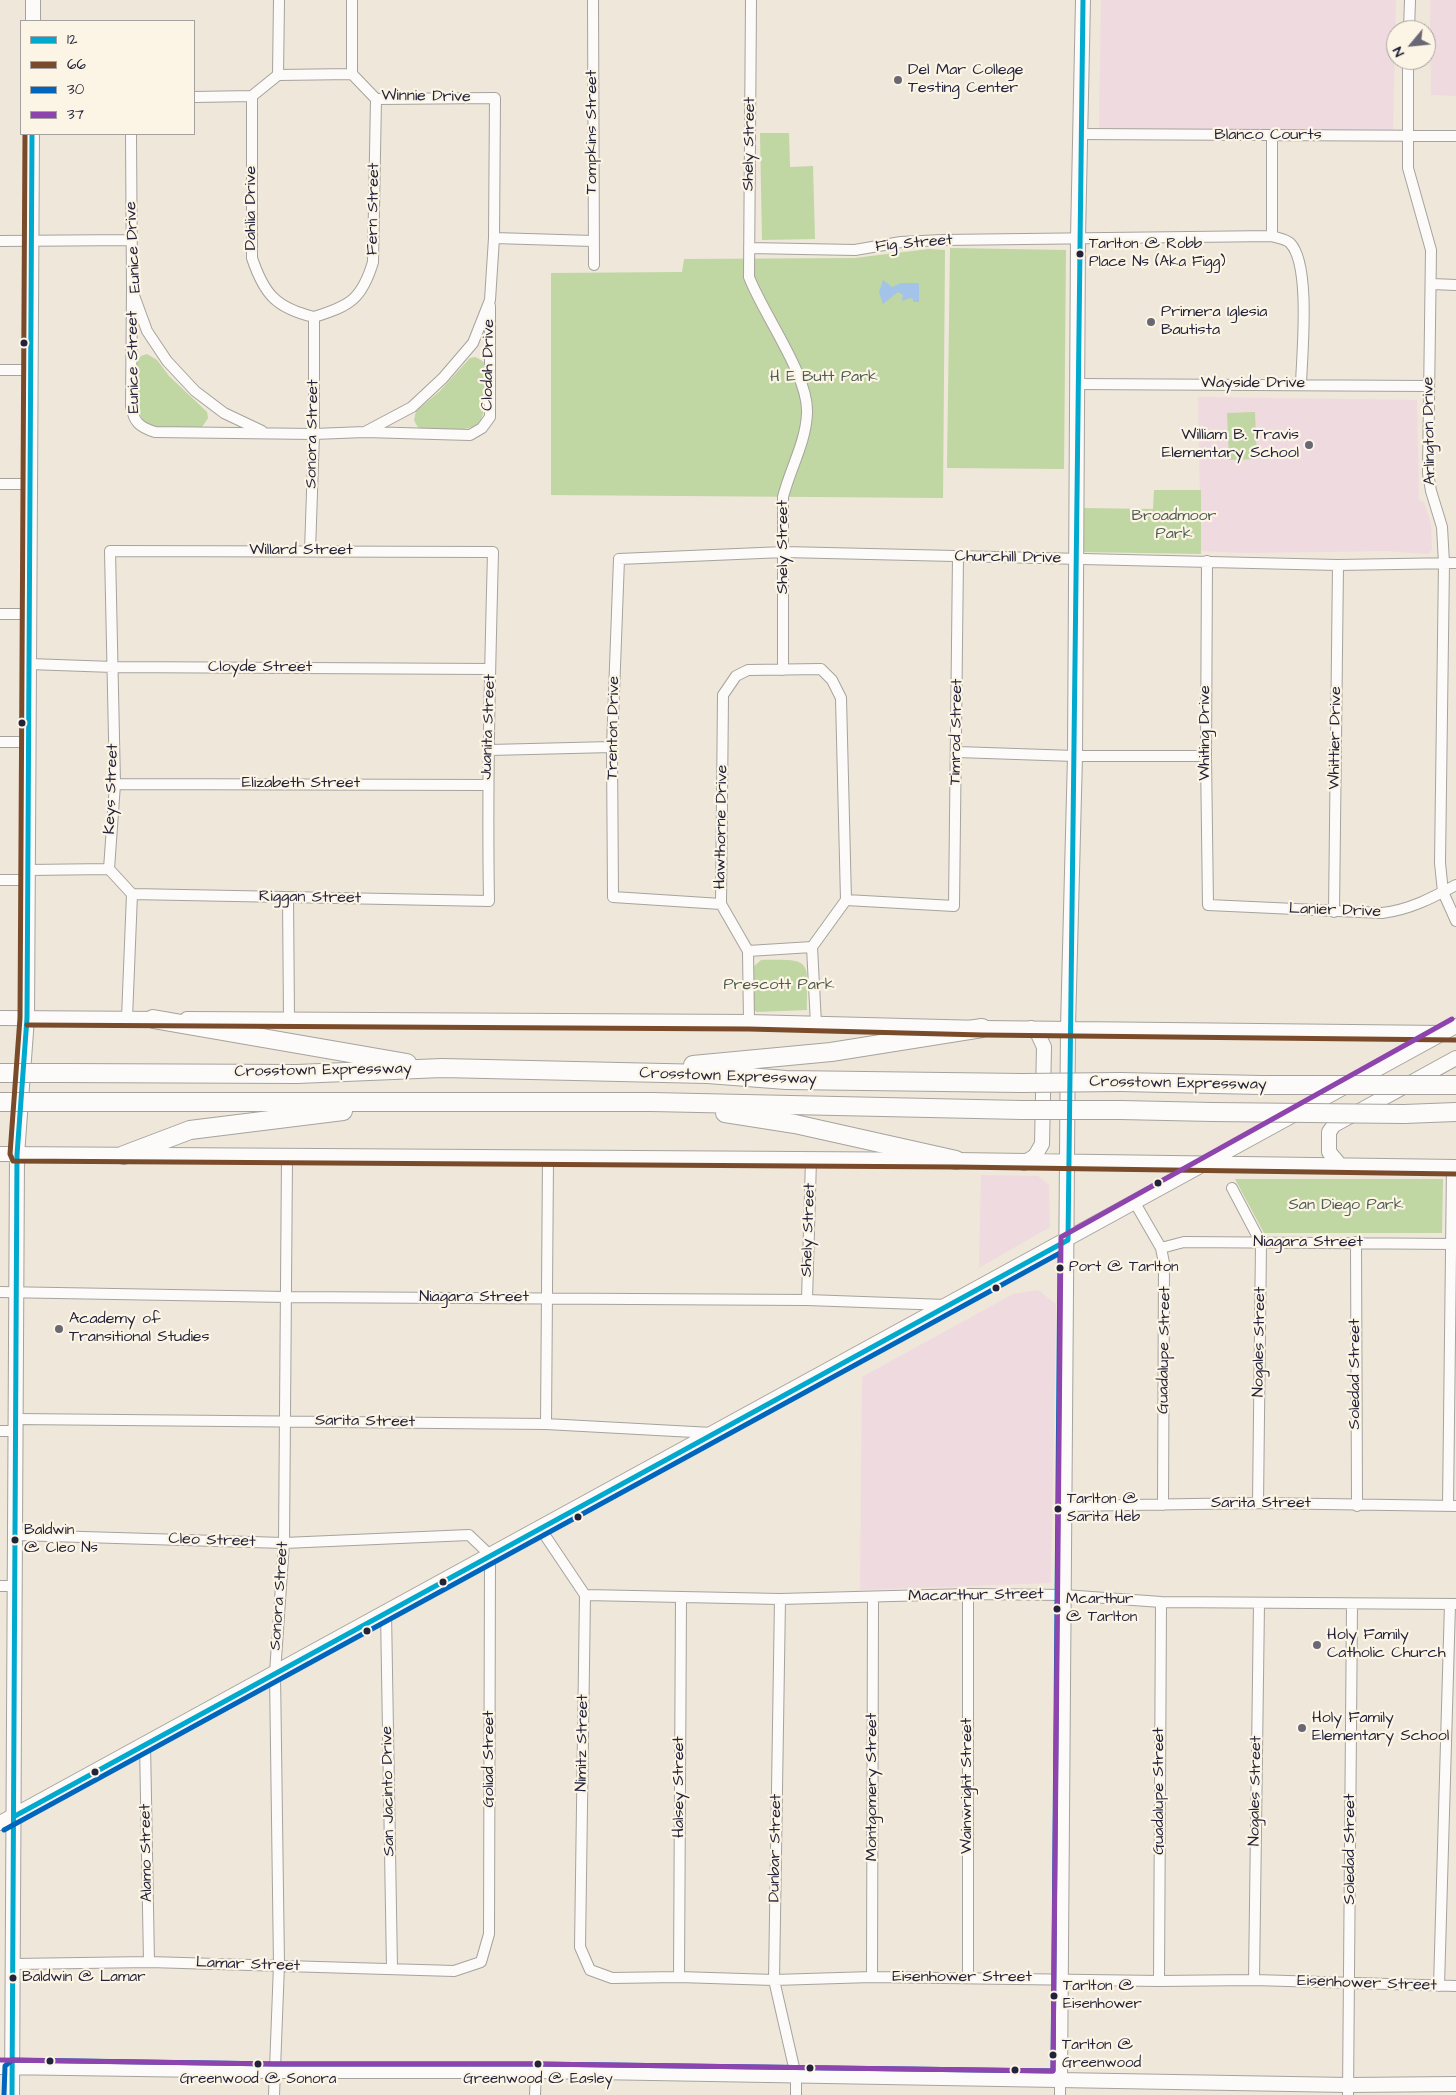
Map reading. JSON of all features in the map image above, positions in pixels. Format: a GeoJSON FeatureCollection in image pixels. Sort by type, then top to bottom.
{"type":"FeatureCollection","features":[{"type":"Feature","properties":{"kind":"highway"},"geometry":{"type":"LineString","coordinates":[[153,1019],[442,1068]]}},
{"type":"Feature","properties":{"kind":"highway"},"geometry":{"type":"LineString","coordinates":[[614,1072],[831,1052],[982,1028]]}},
{"type":"Feature","properties":{"kind":"highway","name":"Crosstown Expressway"},"geometry":{"type":"LineString","coordinates":[[0,1073],[297,1074],[442,1068],[708,1074],[786,1080],[1022,1084],[1120,1082],[1261,1085],[1456,1085]]}},
{"type":"Feature","properties":{"kind":"highway"},"geometry":{"type":"LineString","coordinates":[[124,1154],[190,1130],[421,1101]]}},
{"type":"Feature","properties":{"kind":"highway","name":"Crosstown Expressway"},"geometry":{"type":"LineString","coordinates":[[0,1102],[421,1101],[660,1103],[1022,1110],[1404,1114],[1456,1112]]}},
{"type":"Feature","properties":{"kind":"highway"},"geometry":{"type":"LineString","coordinates":[[660,1103],[795,1124],[956,1160]]}},
{"type":"Feature","properties":{"kind":"main road"},"geometry":{"type":"LineString","coordinates":[[33,0],[33,20]]}},
{"type":"Feature","properties":{"kind":"main road"},"geometry":{"type":"LineString","coordinates":[[1060,2079],[1068,1240],[1068,1027],[1075,756],[1078,238],[1083,0]]}},
{"type":"Feature","properties":{"kind":"main road"},"geometry":{"type":"LineString","coordinates":[[12,2095],[6,2067],[14,1964],[17,1155],[27,1018],[32,135]]}},
{"type":"Feature","properties":{"kind":"main road"},"geometry":{"type":"LineString","coordinates":[[0,1018],[749,1022],[982,1028],[1068,1027],[1450,1033]]}},
{"type":"Feature","properties":{"kind":"main road"},"geometry":{"type":"LineString","coordinates":[[0,1823],[1205,1164],[1450,1033],[1456,1026]]}},
{"type":"Feature","properties":{"kind":"main road"},"geometry":{"type":"LineString","coordinates":[[1024,1163],[1035,1156],[1042,1144],[1044,1047],[1038,1034],[1030,1028]]}},
{"type":"Feature","properties":{"kind":"main road"},"geometry":{"type":"LineString","coordinates":[[1340,1165],[1329,1152],[1329,1132],[1334,1125],[1456,1058]]}},
{"type":"Feature","properties":{"kind":"main road"},"geometry":{"type":"LineString","coordinates":[[0,1154],[956,1160],[1024,1163],[1454,1167]]}},
{"type":"Feature","properties":{"kind":"main road"},"geometry":{"type":"LineString","coordinates":[[6,2067],[275,2071],[536,2071],[1060,2079],[1348,2090],[1456,2084]]}},
{"type":"Feature","properties":{"kind":"street"},"geometry":{"type":"LineString","coordinates":[[278,75],[279,0]]}},
{"type":"Feature","properties":{"kind":"street"},"geometry":{"type":"LineString","coordinates":[[195,97],[252,96],[278,75],[352,74],[352,0]]}},
{"type":"Feature","properties":{"kind":"street","name":"Tompkins Street"},"geometry":{"type":"LineString","coordinates":[[593,0],[594,265]]}},
{"type":"Feature","properties":{"kind":"street","name":"Shely Street"},"geometry":{"type":"LineString","coordinates":[[752,0],[748,277],[757,299],[803,388],[807,411],[803,436],[782,496],[784,552],[783,670]]}},
{"type":"Feature","properties":{"kind":"street"},"geometry":{"type":"LineString","coordinates":[[1409,20],[1410,0]]}},
{"type":"Feature","properties":{"kind":"street","name":"Arlington Drive"},"geometry":{"type":"LineString","coordinates":[[1408,70],[1408,168],[1431,250],[1428,473],[1431,491],[1442,527],[1444,563],[1440,863],[1443,892],[1456,921]]}},
{"type":"Feature","properties":{"kind":"street","name":"Winnie Drive"},"geometry":{"type":"LineString","coordinates":[[352,74],[376,99],[495,98]]}},
{"type":"Feature","properties":{"kind":"street","name":"Dahlia Drive"},"geometry":{"type":"LineString","coordinates":[[252,96],[252,258],[259,281],[274,300],[294,313],[314,317]]}},
{"type":"Feature","properties":{"kind":"street","name":"Clodah Drive"},"geometry":{"type":"LineString","coordinates":[[314,434],[365,432],[470,435],[482,428],[490,417],[490,300],[494,238],[495,98]]}},
{"type":"Feature","properties":{"kind":"street","name":"Fern Street"},"geometry":{"type":"LineString","coordinates":[[314,317],[335,311],[352,301],[366,285],[373,262],[376,99]]}},
{"type":"Feature","properties":{"kind":"street","name":"Blanco Courts"},"geometry":{"type":"LineString","coordinates":[[1080,134],[1272,137],[1456,136]]}},
{"type":"Feature","properties":{"kind":"street","name":"Eunice Drive"},"geometry":{"type":"LineString","coordinates":[[131,135],[132,290],[147,331],[167,361],[195,391],[224,413],[265,432],[314,434]]}},
{"type":"Feature","properties":{"kind":"street"},"geometry":{"type":"LineString","coordinates":[[1272,137],[1272,236],[1288,242],[1297,254],[1303,274],[1301,384]]}},
{"type":"Feature","properties":{"kind":"street","name":"Fig Street"},"geometry":{"type":"LineString","coordinates":[[749,248],[855,250],[901,242],[1272,236]]}},
{"type":"Feature","properties":{"kind":"street"},"geometry":{"type":"LineString","coordinates":[[494,238],[593,241]]}},
{"type":"Feature","properties":{"kind":"street"},"geometry":{"type":"LineString","coordinates":[[0,241],[132,240]]}},
{"type":"Feature","properties":{"kind":"street"},"geometry":{"type":"LineString","coordinates":[[1432,284],[1456,285]]}},
{"type":"Feature","properties":{"kind":"street","name":"Eunice Street"},"geometry":{"type":"LineString","coordinates":[[132,290],[131,406],[134,421],[143,428],[155,432],[265,432]]}},
{"type":"Feature","properties":{"kind":"street","name":"Clodah Drive"},"geometry":{"type":"LineString","coordinates":[[365,432],[412,407],[443,378],[472,343],[490,300]]}},
{"type":"Feature","properties":{"kind":"street","name":"Sonora Street"},"geometry":{"type":"LineString","coordinates":[[310,551],[314,434],[314,317]]}},
{"type":"Feature","properties":{"kind":"street"},"geometry":{"type":"LineString","coordinates":[[0,370],[31,370]]}},
{"type":"Feature","properties":{"kind":"street","name":"Wayside Drive"},"geometry":{"type":"LineString","coordinates":[[1077,384],[1428,386]]}},
{"type":"Feature","properties":{"kind":"street"},"geometry":{"type":"LineString","coordinates":[[0,484],[30,484]]}},
{"type":"Feature","properties":{"kind":"street","name":"Willard Street"},"geometry":{"type":"LineString","coordinates":[[110,551],[493,552]]}},
{"type":"Feature","properties":{"kind":"street","name":"Keys Street"},"geometry":{"type":"LineString","coordinates":[[109,869],[115,784],[110,551]]}},
{"type":"Feature","properties":{"kind":"street","name":"Juanita Street"},"geometry":{"type":"LineString","coordinates":[[489,901],[487,785],[490,750],[493,552]]}},
{"type":"Feature","properties":{"kind":"street","name":"Churchill Drive"},"geometry":{"type":"LineString","coordinates":[[619,559],[784,552],[1338,565],[1456,563]]}},
{"type":"Feature","properties":{"kind":"street","name":"Timrod Street"},"geometry":{"type":"LineString","coordinates":[[846,900],[954,906],[958,557]]}},
{"type":"Feature","properties":{"kind":"street","name":"Trenton Drive"},"geometry":{"type":"LineString","coordinates":[[619,559],[612,748],[613,897],[721,904]]}},
{"type":"Feature","properties":{"kind":"street","name":"Whiting Drive"},"geometry":{"type":"LineString","coordinates":[[1207,561],[1206,756],[1208,905]]}},
{"type":"Feature","properties":{"kind":"street","name":"Whittier Drive"},"geometry":{"type":"LineString","coordinates":[[1334,912],[1338,565]]}},
{"type":"Feature","properties":{"kind":"street"},"geometry":{"type":"LineString","coordinates":[[0,614],[30,614]]}},
{"type":"Feature","properties":{"kind":"street","name":"Cloyde Street"},"geometry":{"type":"LineString","coordinates":[[29,664],[113,667],[490,669]]}},
{"type":"Feature","properties":{"kind":"street"},"geometry":{"type":"LineString","coordinates":[[783,670],[821,669],[832,680],[841,698],[846,900],[812,947],[816,1024]]}},
{"type":"Feature","properties":{"kind":"street","name":"Hawthorne Drive"},"geometry":{"type":"LineString","coordinates":[[749,1022],[748,951],[721,904],[724,695],[736,676],[748,670],[783,670]]}},
{"type":"Feature","properties":{"kind":"street"},"geometry":{"type":"LineString","coordinates":[[0,742],[28,742]]}},
{"type":"Feature","properties":{"kind":"street"},"geometry":{"type":"LineString","coordinates":[[490,750],[612,748]]}},
{"type":"Feature","properties":{"kind":"street"},"geometry":{"type":"LineString","coordinates":[[957,752],[1075,756],[1206,756]]}},
{"type":"Feature","properties":{"kind":"street","name":"Elizabeth Street"},"geometry":{"type":"LineString","coordinates":[[115,784],[487,785]]}},
{"type":"Feature","properties":{"kind":"street"},"geometry":{"type":"LineString","coordinates":[[0,880],[28,875],[109,869],[132,894],[127,1018]]}},
{"type":"Feature","properties":{"kind":"street","name":"Lanier Drive"},"geometry":{"type":"LineString","coordinates":[[1208,905],[1382,913],[1400,911],[1443,892],[1456,884]]}},
{"type":"Feature","properties":{"kind":"street","name":"Riggan Street"},"geometry":{"type":"LineString","coordinates":[[132,894],[489,901]]}},
{"type":"Feature","properties":{"kind":"street"},"geometry":{"type":"LineString","coordinates":[[288,898],[289,1019]]}},
{"type":"Feature","properties":{"kind":"street"},"geometry":{"type":"LineString","coordinates":[[748,951],[812,947]]}},
{"type":"Feature","properties":{"kind":"street","name":"Sonora Street"},"geometry":{"type":"LineString","coordinates":[[274,2095],[278,1965],[275,1673],[284,1543],[287,1157]]}},
{"type":"Feature","properties":{"kind":"street"},"geometry":{"type":"LineString","coordinates":[[546,1424],[548,1158]]}},
{"type":"Feature","properties":{"kind":"street","name":"Shely Street"},"geometry":{"type":"LineString","coordinates":[[807,1300],[811,1160]]}},
{"type":"Feature","properties":{"kind":"street"},"geometry":{"type":"LineString","coordinates":[[1452,1506],[1454,1167]]}},
{"type":"Feature","properties":{"kind":"street","name":"Nogales Street"},"geometry":{"type":"LineString","coordinates":[[1232,1188],[1261,1243],[1258,1503]]}},
{"type":"Feature","properties":{"kind":"street","name":"Guadalupe Street"},"geometry":{"type":"LineString","coordinates":[[1136,1203],[1161,1248],[1166,1281],[1163,1505]]}},
{"type":"Feature","properties":{"kind":"street","name":"Niagara Street"},"geometry":{"type":"LineString","coordinates":[[1161,1248],[1184,1242],[1455,1244]]}},
{"type":"Feature","properties":{"kind":"street","name":"Soledad Street"},"geometry":{"type":"LineString","coordinates":[[1356,1242],[1357,1506]]}},
{"type":"Feature","properties":{"kind":"street","name":"Niagara Street"},"geometry":{"type":"LineString","coordinates":[[0,1292],[286,1297],[807,1300],[948,1305]]}},
{"type":"Feature","properties":{"kind":"street","name":"Sarita Street"},"geometry":{"type":"LineString","coordinates":[[0,1431],[16,1425],[286,1421],[546,1424],[713,1433]]}},
{"type":"Feature","properties":{"kind":"street","name":"Sarita Street"},"geometry":{"type":"LineString","coordinates":[[1065,1506],[1258,1503],[1452,1506]]}},
{"type":"Feature","properties":{"kind":"street"},"geometry":{"type":"LineString","coordinates":[[540,1528],[585,1595]]}},
{"type":"Feature","properties":{"kind":"street","name":"Cleo Street"},"geometry":{"type":"LineString","coordinates":[[16,1534],[284,1543],[470,1535],[490,1555]]}},
{"type":"Feature","properties":{"kind":"street","name":"Goliad Street"},"geometry":{"type":"LineString","coordinates":[[481,1962],[489,1934],[490,1555]]}},
{"type":"Feature","properties":{"kind":"street"},"geometry":{"type":"LineString","coordinates":[[0,1586],[16,1586]]}},
{"type":"Feature","properties":{"kind":"street","name":"Macarthur Street"},"geometry":{"type":"LineString","coordinates":[[585,1595],[873,1598],[968,1594],[1064,1595],[1161,1602],[1453,1604]]}},
{"type":"Feature","properties":{"kind":"street","name":"Wainwright Street"},"geometry":{"type":"LineString","coordinates":[[968,1594],[968,1978]]}},
{"type":"Feature","properties":{"kind":"street","name":"Nimitz Street"},"geometry":{"type":"LineString","coordinates":[[585,1595],[580,1946],[590,1970]]}},
{"type":"Feature","properties":{"kind":"street","name":"Halsey Street"},"geometry":{"type":"LineString","coordinates":[[679,1977],[681,1597]]}},
{"type":"Feature","properties":{"kind":"street","name":"Dunbar Street"},"geometry":{"type":"LineString","coordinates":[[780,1598],[774,1980],[796,2076],[796,2095]]}},
{"type":"Feature","properties":{"kind":"street","name":"Montgomery Street"},"geometry":{"type":"LineString","coordinates":[[872,1977],[873,1598]]}},
{"type":"Feature","properties":{"kind":"street","name":"Guadalupe Street"},"geometry":{"type":"LineString","coordinates":[[1159,1981],[1161,1602]]}},
{"type":"Feature","properties":{"kind":"street","name":"Nogales Street"},"geometry":{"type":"LineString","coordinates":[[1254,1980],[1259,1603]]}},
{"type":"Feature","properties":{"kind":"street","name":"Soledad Street"},"geometry":{"type":"LineString","coordinates":[[1348,2090],[1352,1604]]}},
{"type":"Feature","properties":{"kind":"street"},"geometry":{"type":"LineString","coordinates":[[1439,1986],[1453,1604]]}},
{"type":"Feature","properties":{"kind":"street","name":"San Jacinto Drive"},"geometry":{"type":"LineString","coordinates":[[386,1612],[392,1970]]}},
{"type":"Feature","properties":{"kind":"street","name":"Alamo Street"},"geometry":{"type":"LineString","coordinates":[[145,1744],[150,1962]]}},
{"type":"Feature","properties":{"kind":"street","name":"Lamar Street"},"geometry":{"type":"LineString","coordinates":[[14,1964],[150,1962],[392,1970],[454,1970],[481,1962]]}},
{"type":"Feature","properties":{"kind":"street","name":"Eisenhower Street"},"geometry":{"type":"LineString","coordinates":[[590,1970],[612,1978],[679,1977],[774,1980],[872,1977],[1061,1978],[1159,1981],[1254,1980],[1456,1986]]}},
{"type":"Feature","properties":{"kind":"street"},"geometry":{"type":"LineString","coordinates":[[535,2095],[536,2071]]}},
{"type":"Feature","properties":{"kind":"street"},"geometry":{"type":"LineString","coordinates":[[1060,2079],[1060,2095]]}},
{"type":"Feature","properties":{"kind":"shaded area"},"geometry":{"type":"Polygon","coordinates":[[[1101,0],[1396,0],[1396,20],[1386,20],[1386,70],[1394,70],[1393,130],[1099,130],[1101,0]]]}},
{"type":"Feature","properties":{"kind":"shaded area"},"geometry":{"type":"Polygon","coordinates":[[[1430,0],[1456,0],[1456,96],[1431,95],[1431,70],[1436,70],[1436,20],[1430,20],[1430,0]]]}},
{"type":"Feature","properties":{"kind":"shaded area","name":"William B. Travis Elementary School"},"geometry":{"type":"Polygon","coordinates":[[[1198,397],[1417,400],[1419,500],[1424,502],[1431,523],[1432,550],[1428,554],[1385,551],[1246,553],[1201,551],[1198,397]]]}},
{"type":"Feature","properties":{"kind":"shaded area"},"geometry":{"type":"Polygon","coordinates":[[[981,1175],[1038,1176],[1049,1185],[1050,1227],[979,1268],[981,1175]]]}},
{"type":"Feature","properties":{"kind":"shaded area"},"geometry":{"type":"Polygon","coordinates":[[[1038,1290],[1056,1304],[1051,1583],[860,1590],[862,1377],[1013,1294],[1038,1290]]]}},
{"type":"Feature","properties":{"kind":"green space"},"geometry":{"type":"Polygon","coordinates":[[[760,133],[789,133],[790,167],[813,166],[815,239],[762,240],[760,133]]]}},
{"type":"Feature","properties":{"kind":"green space"},"geometry":{"type":"Polygon","coordinates":[[[950,248],[1066,250],[1064,469],[947,468],[950,248]]]}},
{"type":"Feature","properties":{"kind":"green space","name":"H E Butt Park"},"geometry":{"type":"Polygon","coordinates":[[[929,249],[945,250],[943,498],[551,495],[551,273],[682,272],[684,259],[854,258],[929,249]]]}},
{"type":"Feature","properties":{"kind":"green space"},"geometry":{"type":"Polygon","coordinates":[[[147,354],[157,360],[169,376],[207,412],[208,418],[202,427],[152,427],[144,422],[136,407],[136,362],[141,356],[147,354]]]}},
{"type":"Feature","properties":{"kind":"green space"},"geometry":{"type":"Polygon","coordinates":[[[475,357],[484,363],[487,376],[484,412],[478,424],[450,431],[421,429],[414,420],[416,411],[440,391],[470,358],[475,357]]]}},
{"type":"Feature","properties":{"kind":"green space"},"geometry":{"type":"Polygon","coordinates":[[[1255,412],[1257,459],[1229,460],[1227,413],[1255,412]]]}},
{"type":"Feature","properties":{"kind":"green space","name":"Broadmoor Park"},"geometry":{"type":"Polygon","coordinates":[[[1154,490],[1201,490],[1201,554],[1082,552],[1081,508],[1153,509],[1154,490]]]}},
{"type":"Feature","properties":{"kind":"green space","name":"Prescott Park"},"geometry":{"type":"Polygon","coordinates":[[[761,960],[791,960],[799,962],[804,966],[807,981],[807,1010],[757,1012],[752,1009],[752,968],[761,960]]]}},
{"type":"Feature","properties":{"kind":"green space","name":"San Diego Park"},"geometry":{"type":"Polygon","coordinates":[[[1235,1179],[1443,1179],[1442,1233],[1264,1233],[1235,1179]]]}},
{"type":"Feature","properties":{"kind":"water"},"geometry":{"type":"Polygon","coordinates":[[[883,280],[892,287],[901,283],[919,283],[919,302],[913,302],[913,299],[910,298],[902,301],[903,295],[898,292],[883,304],[879,292],[883,280]]]}},
{"type":"Feature","properties":{"kind":"transit line","name":"12"},"geometry":{"type":"LineString","coordinates":[[15,1816],[1068,1240],[1083,0]]}},
{"type":"Feature","properties":{"kind":"transit line","name":"66"},"geometry":{"type":"LineString","coordinates":[[25,135],[20,1018],[10,1154],[13,1161],[956,1167],[1456,1174]]}},
{"type":"Feature","properties":{"kind":"transit line","name":"12"},"geometry":{"type":"LineString","coordinates":[[12,2095],[17,1155],[27,1018],[32,135]]}},
{"type":"Feature","properties":{"kind":"transit line","name":"37"},"geometry":{"type":"LineString","coordinates":[[0,2060],[275,2064],[536,2064],[1053,2071],[1061,1237],[1452,1019]]}},
{"type":"Feature","properties":{"kind":"transit line","name":"66"},"geometry":{"type":"LineString","coordinates":[[27,1025],[749,1029],[982,1035],[1456,1040]]}},
{"type":"Feature","properties":{"kind":"transit line","name":"30"},"geometry":{"type":"LineString","coordinates":[[4,1830],[1060,1253],[1053,2071],[536,2064],[275,2064],[12,2060],[5,2066],[4,2095]]}},
{"type":"Feature","properties":{"kind":"place","name":"Del Mar College Testing Center"},"geometry":{"type":"Point","coordinates":[898,80]}},
{"type":"Feature","properties":{"kind":"place","name":"Tarlton @ Robb Place Ns (Aka Figg)"},"geometry":{"type":"Point","coordinates":[1080,254]}},
{"type":"Feature","properties":{"kind":"place","name":"Primera Iglesia Bautista"},"geometry":{"type":"Point","coordinates":[1151,322]}},
{"type":"Feature","properties":{"kind":"place","name":"William B. Travis Elementary School"},"geometry":{"type":"Point","coordinates":[1309,445]}},
{"type":"Feature","properties":{"kind":"place","name":"Port @ Tarlton"},"geometry":{"type":"Point","coordinates":[1060,1268]}},
{"type":"Feature","properties":{"kind":"place","name":"Academy of Transitional Studies"},"geometry":{"type":"Point","coordinates":[59,1329]}},
{"type":"Feature","properties":{"kind":"place","name":"Tarlton @ Sarita Heb"},"geometry":{"type":"Point","coordinates":[1058,1509]}},
{"type":"Feature","properties":{"kind":"place","name":"Baldwin @ Cleo Ns"},"geometry":{"type":"Point","coordinates":[15,1540]}},
{"type":"Feature","properties":{"kind":"place","name":"Mcarthur @ Tarlton"},"geometry":{"type":"Point","coordinates":[1057,1609]}},
{"type":"Feature","properties":{"kind":"place","name":"Holy Family Catholic Church"},"geometry":{"type":"Point","coordinates":[1317,1645]}},
{"type":"Feature","properties":{"kind":"place","name":"Holy Family Elementary School"},"geometry":{"type":"Point","coordinates":[1302,1728]}},
{"type":"Feature","properties":{"kind":"place","name":"Baldwin @ Lamar"},"geometry":{"type":"Point","coordinates":[13,1978]}},
{"type":"Feature","properties":{"kind":"place","name":"Tarlton @ Eisenhower"},"geometry":{"type":"Point","coordinates":[1054,1996]}},
{"type":"Feature","properties":{"kind":"place","name":"Tarlton @ Greenwood"},"geometry":{"type":"Point","coordinates":[1053,2055]}},
{"type":"Feature","properties":{"kind":"place","name":"Greenwood @ Sonora"},"geometry":{"type":"Point","coordinates":[258,2064]}},
{"type":"Feature","properties":{"kind":"place","name":"Greenwood @ Easley"},"geometry":{"type":"Point","coordinates":[538,2064]}}]}
